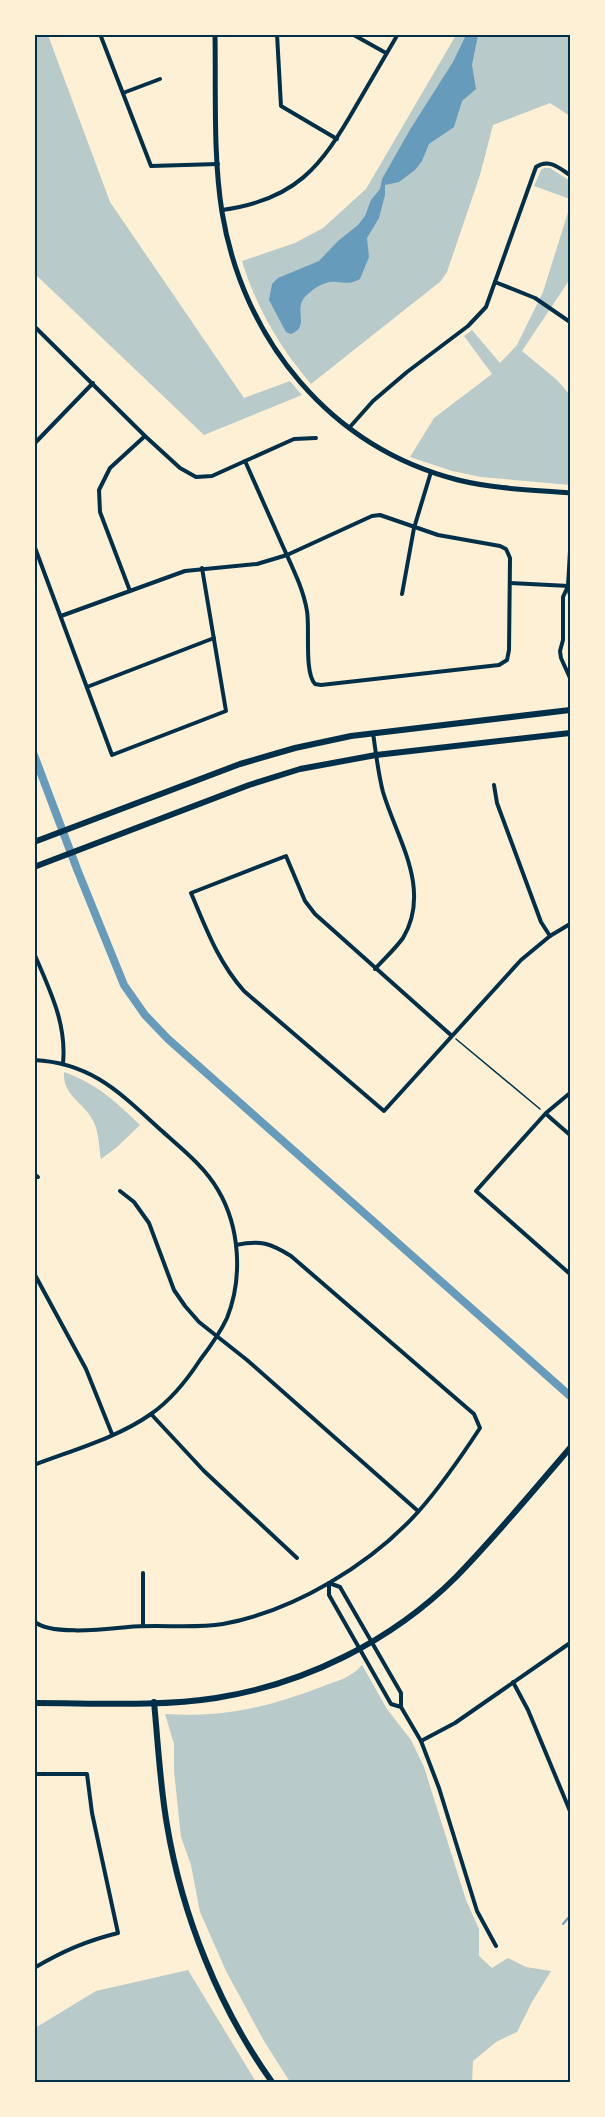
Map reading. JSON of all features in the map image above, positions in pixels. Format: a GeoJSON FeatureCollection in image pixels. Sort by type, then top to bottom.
{"type":"FeatureCollection","features":[{"type":"Feature","properties":{"kind":"main road"},"geometry":{"type":"LineString","coordinates":[[34,842],[248,761],[322,741],[570,710]]}},
{"type":"Feature","properties":{"kind":"main road"},"geometry":{"type":"LineString","coordinates":[[34,867],[277,776],[320,765],[376,755],[570,733]]}},
{"type":"Feature","properties":{"kind":"main road"},"geometry":{"type":"LineString","coordinates":[[34,1703],[154,1702],[215,1698],[267,1687],[360,1649],[395,1627],[455,1578],[570,1448]]}},
{"type":"Feature","properties":{"kind":"main road"},"geometry":{"type":"LineString","coordinates":[[154,1702],[167,1826],[189,1914],[224,1999],[249,2047],[272,2082]]}},
{"type":"Feature","properties":{"kind":"street"},"geometry":{"type":"LineString","coordinates":[[100,34],[151,166],[218,164]]}},
{"type":"Feature","properties":{"kind":"street"},"geometry":{"type":"LineString","coordinates":[[215,34],[218,164],[222,210],[237,271],[252,308],[268,338],[293,375],[317,401],[349,429],[392,456],[431,472],[481,485],[570,493]]}},
{"type":"Feature","properties":{"kind":"street"},"geometry":{"type":"LineString","coordinates":[[277,34],[281,106],[337,139]]}},
{"type":"Feature","properties":{"kind":"street"},"geometry":{"type":"LineString","coordinates":[[352,34],[387,53]]}},
{"type":"Feature","properties":{"kind":"street"},"geometry":{"type":"LineString","coordinates":[[222,210],[260,202],[290,188],[316,166],[337,139],[398,34]]}},
{"type":"Feature","properties":{"kind":"street"},"geometry":{"type":"LineString","coordinates":[[123,93],[160,79]]}},
{"type":"Feature","properties":{"kind":"street"},"geometry":{"type":"LineString","coordinates":[[349,429],[373,400],[468,326],[486,307],[535,169],[540,164],[551,163],[570,175]]}},
{"type":"Feature","properties":{"kind":"street"},"geometry":{"type":"LineString","coordinates":[[495,282],[535,298],[570,322]]}},
{"type":"Feature","properties":{"kind":"street"},"geometry":{"type":"LineString","coordinates":[[35,329],[145,436],[180,468],[196,477],[212,476],[294,439],[316,438]]}},
{"type":"Feature","properties":{"kind":"street"},"geometry":{"type":"LineString","coordinates":[[34,444],[93,383]]}},
{"type":"Feature","properties":{"kind":"street"},"geometry":{"type":"LineString","coordinates":[[130,591],[100,512],[99,490],[110,468],[145,436]]}},
{"type":"Feature","properties":{"kind":"street"},"geometry":{"type":"LineString","coordinates":[[61,616],[185,571],[257,564],[287,555],[374,516],[382,515],[414,528],[451,538],[504,547],[508,551],[510,583],[507,660],[499,665],[315,684],[311,680],[306,607],[300,586],[287,555],[245,461]]}},
{"type":"Feature","properties":{"kind":"street"},"geometry":{"type":"LineString","coordinates":[[402,594],[414,528],[431,472]]}},
{"type":"Feature","properties":{"kind":"street"},"geometry":{"type":"LineString","coordinates":[[34,545],[112,756],[226,711],[202,568]]}},
{"type":"Feature","properties":{"kind":"street"},"geometry":{"type":"LineString","coordinates":[[570,551],[570,595]]}},
{"type":"Feature","properties":{"kind":"street"},"geometry":{"type":"LineString","coordinates":[[510,583],[569,586]]}},
{"type":"Feature","properties":{"kind":"street"},"geometry":{"type":"LineString","coordinates":[[569,586],[563,597],[563,640],[560,651],[570,678]]}},
{"type":"Feature","properties":{"kind":"street"},"geometry":{"type":"LineString","coordinates":[[87,687],[214,638]]}},
{"type":"Feature","properties":{"kind":"street"},"geometry":{"type":"LineString","coordinates":[[373,733],[384,794],[411,867],[415,897],[412,914],[403,937],[375,969]]}},
{"type":"Feature","properties":{"kind":"street"},"geometry":{"type":"LineString","coordinates":[[494,785],[497,803],[541,922],[550,936]]}},
{"type":"Feature","properties":{"kind":"street"},"geometry":{"type":"LineString","coordinates":[[452,1036],[315,914],[305,900],[286,856],[191,893],[209,936],[231,976],[244,990],[384,1111],[521,960],[550,936],[570,924]]}},
{"type":"Feature","properties":{"kind":"street"},"geometry":{"type":"LineString","coordinates":[[34,953],[58,1011],[65,1045],[63,1063]]}},
{"type":"Feature","properties":{"kind":"street"},"geometry":{"type":"LineString","coordinates":[[34,1060],[63,1063],[87,1072],[111,1085],[203,1169],[218,1190],[231,1216],[236,1245],[235,1284],[227,1318],[217,1336],[176,1392],[151,1414],[112,1434],[34,1465]]}},
{"type":"Feature","properties":{"kind":"street"},"geometry":{"type":"LineString","coordinates":[[570,1094],[546,1113],[476,1191],[570,1274]]}},
{"type":"Feature","properties":{"kind":"street"},"geometry":{"type":"LineString","coordinates":[[546,1113],[570,1135]]}},
{"type":"Feature","properties":{"kind":"street"},"geometry":{"type":"LineString","coordinates":[[120,1191],[134,1202],[149,1222],[174,1290],[199,1322],[418,1512]]}},
{"type":"Feature","properties":{"kind":"street"},"geometry":{"type":"LineString","coordinates":[[36,1622],[46,1628],[83,1630],[143,1625],[200,1626],[224,1624],[276,1608],[329,1583],[399,1531],[418,1512],[462,1457],[480,1428],[474,1414],[291,1256],[274,1245],[260,1242],[236,1245]]}},
{"type":"Feature","properties":{"kind":"street"},"geometry":{"type":"LineString","coordinates":[[35,1275],[86,1370],[112,1434]]}},
{"type":"Feature","properties":{"kind":"street"},"geometry":{"type":"LineString","coordinates":[[151,1414],[204,1471],[297,1558]]}},
{"type":"Feature","properties":{"kind":"street"},"geometry":{"type":"LineString","coordinates":[[143,1573],[143,1625]]}},
{"type":"Feature","properties":{"kind":"street"},"geometry":{"type":"LineString","coordinates":[[329,1583],[340,1587],[401,1693],[401,1707],[421,1741],[439,1788],[477,1911],[496,1946]]}},
{"type":"Feature","properties":{"kind":"street"},"geometry":{"type":"LineString","coordinates":[[329,1583],[329,1595],[391,1704],[401,1707]]}},
{"type":"Feature","properties":{"kind":"street"},"geometry":{"type":"LineString","coordinates":[[421,1741],[455,1723],[570,1643]]}},
{"type":"Feature","properties":{"kind":"street"},"geometry":{"type":"LineString","coordinates":[[513,1682],[528,1710],[570,1810]]}},
{"type":"Feature","properties":{"kind":"street"},"geometry":{"type":"LineString","coordinates":[[34,1774],[87,1774],[92,1813],[118,1934],[88,1941],[65,1950],[34,1968]]}},
{"type":"Feature","properties":{"kind":"path"},"geometry":{"type":"LineString","coordinates":[[452,1036],[546,1113]]}},
{"type":"Feature","properties":{"kind":"shaded area"},"geometry":{"type":"Polygon","coordinates":[[[34,35],[48,35],[110,202],[244,398],[290,381],[302,395],[204,435],[35,274],[34,35]]]}},
{"type":"Feature","properties":{"kind":"shaded area"},"geometry":{"type":"Polygon","coordinates":[[[456,35],[570,35],[570,116],[550,103],[493,125],[480,175],[447,272],[441,281],[311,384],[289,356],[270,326],[254,295],[242,261],[295,243],[323,228],[366,189],[456,35]]]}},
{"type":"Feature","properties":{"kind":"shaded area"},"geometry":{"type":"Polygon","coordinates":[[[544,168],[550,168],[570,181],[570,199],[534,186],[544,168]]]}},
{"type":"Feature","properties":{"kind":"shaded area"},"geometry":{"type":"Polygon","coordinates":[[[570,206],[570,279],[522,351],[557,380],[570,395],[570,485],[481,477],[452,471],[410,457],[434,418],[492,374],[464,336],[472,330],[500,363],[517,345],[543,292],[570,206]]]}},
{"type":"Feature","properties":{"kind":"shaded area"},"geometry":{"type":"Polygon","coordinates":[[[64,1072],[105,1094],[140,1125],[101,1159],[95,1125],[67,1088],[64,1072]]]}},
{"type":"Feature","properties":{"kind":"shaded area"},"geometry":{"type":"Polygon","coordinates":[[[362,1665],[387,1709],[411,1740],[424,1767],[466,1900],[479,1929],[479,1956],[492,1968],[508,1958],[526,1967],[551,1971],[517,2032],[496,2042],[473,2061],[472,2082],[290,2082],[264,2041],[226,1971],[200,1912],[191,1865],[181,1837],[174,1771],[174,1744],[165,1714],[206,1714],[245,1710],[338,1681],[362,1665]]]}},
{"type":"Feature","properties":{"kind":"shaded area"},"geometry":{"type":"Polygon","coordinates":[[[188,1970],[256,2082],[35,2082],[35,2028],[96,1991],[188,1970]]]}},
{"type":"Feature","properties":{"kind":"water"},"geometry":{"type":"Polygon","coordinates":[[[466,35],[478,35],[472,65],[476,89],[462,101],[454,127],[429,144],[422,161],[415,170],[399,182],[385,185],[379,218],[367,238],[369,257],[360,279],[349,283],[328,282],[315,288],[301,303],[300,327],[291,334],[286,332],[269,300],[272,284],[278,278],[319,261],[338,241],[358,225],[365,216],[371,200],[380,189],[382,179],[411,128],[453,62],[466,35]]]}},
{"type":"Feature","properties":{"kind":"waterway"},"geometry":{"type":"LineString","coordinates":[[34,755],[124,985],[145,1015],[168,1039],[570,1396]]}},
{"type":"Feature","properties":{"kind":"waterway"},"geometry":{"type":"LineString","coordinates":[[563,1924],[570,1916]]}}]}
